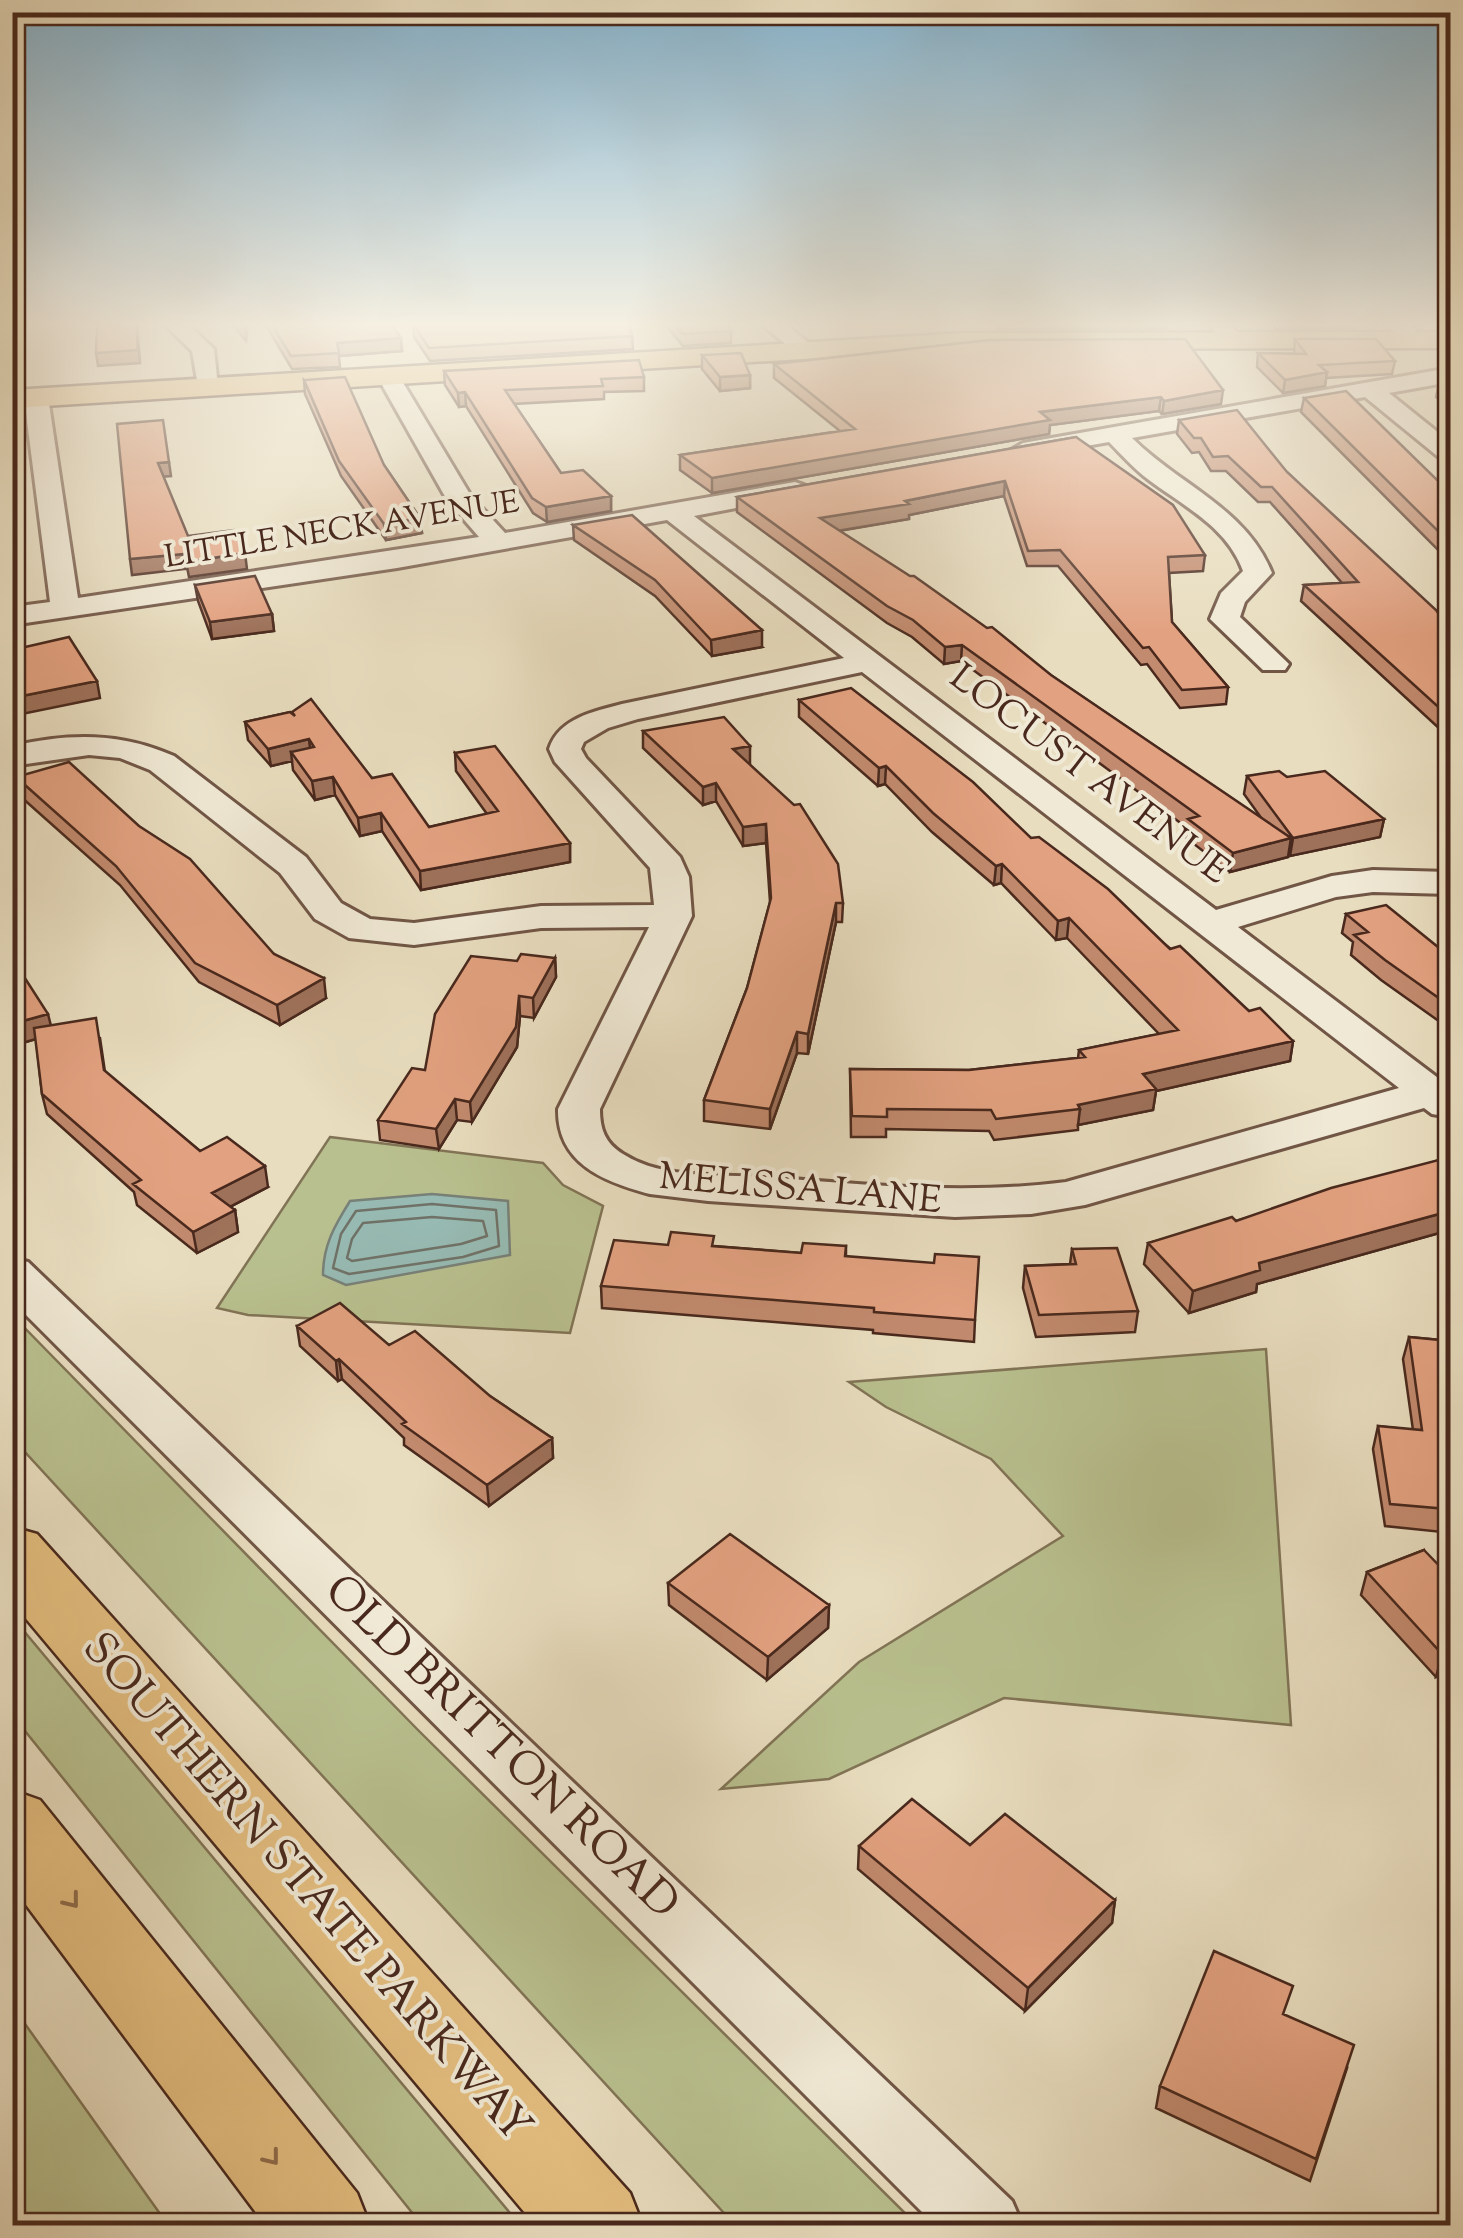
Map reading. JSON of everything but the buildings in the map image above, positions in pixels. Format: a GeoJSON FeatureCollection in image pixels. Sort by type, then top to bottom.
{"type":"FeatureCollection","features":[{"type":"Feature","properties":{"kind":"main road","name":"SOUTHERN STATE PARKWAY"},"geometry":{"type":"LineString","coordinates":[[12,1553],[597,2226]]}},
{"type":"Feature","properties":{"kind":"main road"},"geometry":{"type":"LineString","coordinates":[[12,1824],[324,2226]]}},
{"type":"Feature","properties":{"kind":"street"},"geometry":{"type":"LineString","coordinates":[[30,426],[65,608]]}},
{"type":"Feature","properties":{"kind":"street"},"geometry":{"type":"LineString","coordinates":[[417,426],[460,500],[498,542]]}},
{"type":"Feature","properties":{"kind":"street"},"geometry":{"type":"LineString","coordinates":[[996,455],[1162,426]]}},
{"type":"Feature","properties":{"kind":"street"},"geometry":{"type":"LineString","coordinates":[[1416,426],[1450,454]]}},
{"type":"Feature","properties":{"kind":"street"},"geometry":{"type":"LineString","coordinates":[[1115,435],[1159,476],[1204,505],[1252,553],[1258,573],[1231,599],[1225,619],[1274,664]]}},
{"type":"Feature","properties":{"kind":"street","name":"LITTLE NECK AVENUE"},"geometry":{"type":"LineString","coordinates":[[12,616],[280,579],[828,484]]}},
{"type":"Feature","properties":{"kind":"street","name":"LOCUST AVENUE"},"geometry":{"type":"LineString","coordinates":[[674,512],[1440,1100]]}},
{"type":"Feature","properties":{"kind":"street"},"geometry":{"type":"LineString","coordinates":[[12,756],[52,746],[85,744],[138,751],[162,763],[293,865],[328,912],[362,930],[414,934],[542,917],[672,916],[667,864],[570,762],[565,749],[569,736],[597,721],[633,711],[866,662]]}},
{"type":"Feature","properties":{"kind":"street"},"geometry":{"type":"LineString","coordinates":[[1211,923],[1332,888],[1373,881],[1450,884]]}},
{"type":"Feature","properties":{"kind":"street","name":"MELISSA LANE"},"geometry":{"type":"LineString","coordinates":[[672,916],[579,1108],[578,1129],[590,1151],[613,1168],[634,1176],[686,1185],[945,1204],[1016,1204],[1069,1195],[1440,1100]]}},
{"type":"Feature","properties":{"kind":"street","name":"OLD BRITTON ROAD"},"geometry":{"type":"LineString","coordinates":[[12,1273],[987,2226]]}},
{"type":"Feature","properties":{"kind":"green space"},"geometry":{"type":"Polygon","coordinates":[[[330,1137],[543,1163],[563,1185],[603,1206],[570,1333],[248,1315],[217,1308],[330,1137]]]}},
{"type":"Feature","properties":{"kind":"green space"},"geometry":{"type":"Polygon","coordinates":[[[13,1316],[418,1730],[917,2225],[735,2225],[13,1439],[13,1316]]]}},
{"type":"Feature","properties":{"kind":"green space"},"geometry":{"type":"Polygon","coordinates":[[[1266,1349],[1291,1725],[1004,1698],[829,1779],[721,1789],[859,1662],[1063,1536],[991,1459],[886,1407],[849,1382],[1266,1349]]]}},
{"type":"Feature","properties":{"kind":"green space"},"geometry":{"type":"Polygon","coordinates":[[[12,1618],[520,2225],[422,2225],[13,1716],[12,1618]]]}},
{"type":"Feature","properties":{"kind":"green space"},"geometry":{"type":"Polygon","coordinates":[[[13,2007],[168,2225],[13,2225],[13,2007]]]}},
{"type":"Feature","properties":{"kind":"water"},"geometry":{"type":"Polygon","coordinates":[[[432,1194],[508,1201],[510,1255],[346,1285],[323,1275],[328,1245],[350,1201],[432,1194]]]}}]}
